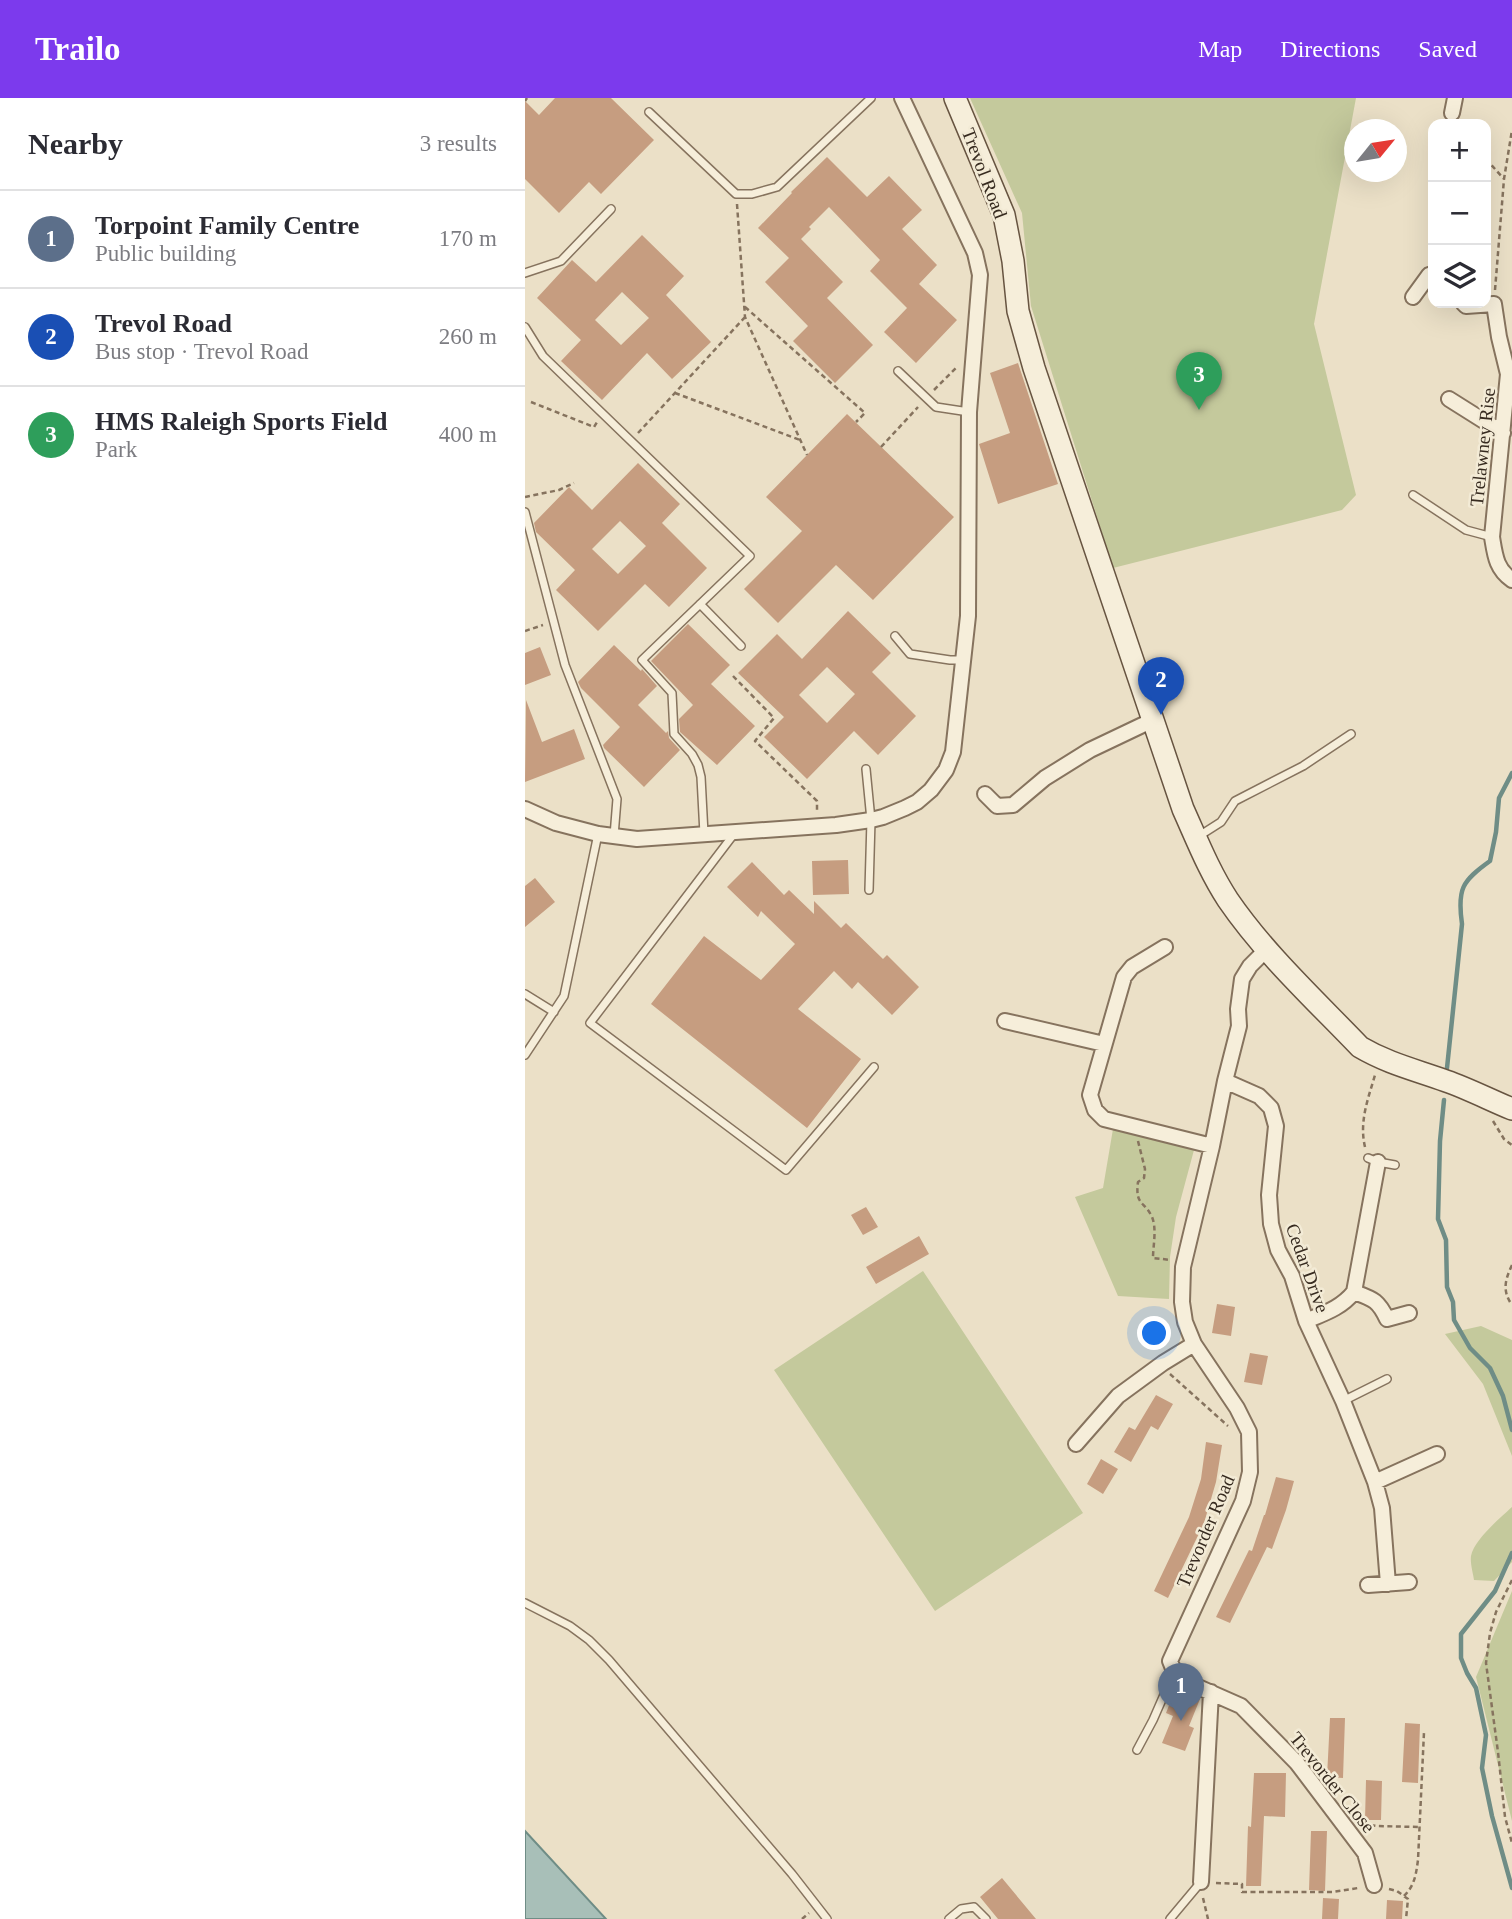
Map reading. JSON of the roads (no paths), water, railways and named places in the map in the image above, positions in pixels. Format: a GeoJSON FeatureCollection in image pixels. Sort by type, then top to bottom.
{"type":"FeatureCollection","features":[{"type":"Feature","properties":{"kind":"street"},"geometry":{"type":"LineString","coordinates":[[525,809],[556,823],[598,834],[638,838],[818,826],[883,817],[917,802],[946,771],[953,752],[957,726],[968,616],[969,412],[980,275],[975,253],[902,98]]}},
{"type":"Feature","properties":{"kind":"street","name":"Trevol Road"},"geometry":{"type":"LineString","coordinates":[[957,98],[1004,215],[1013,261],[1018,311],[1034,368],[1183,809],[1208,866],[1229,901],[1267,949],[1360,1047],[1379,1058],[1446,1081],[1512,1109]]}},
{"type":"Feature","properties":{"kind":"street"},"geometry":{"type":"LineString","coordinates":[[1452,113],[1455,98]]}},
{"type":"Feature","properties":{"kind":"street"},"geometry":{"type":"LineString","coordinates":[[1413,297],[1428,276]]}},
{"type":"Feature","properties":{"kind":"street","name":"Trelawney Rise"},"geometry":{"type":"LineString","coordinates":[[1491,304],[1494,304],[1509,374],[1492,537],[1496,563],[1511,580]]}},
{"type":"Feature","properties":{"kind":"street"},"geometry":{"type":"LineString","coordinates":[[1449,400],[1503,433]]}},
{"type":"Feature","properties":{"kind":"street"},"geometry":{"type":"LineString","coordinates":[[985,794],[997,806],[1013,805],[1045,778],[1090,750],[1153,720]]}},
{"type":"Feature","properties":{"kind":"street"},"geometry":{"type":"LineString","coordinates":[[1165,947],[1132,967],[1124,977],[1090,1095],[1095,1110],[1104,1119],[1212,1146]]}},
{"type":"Feature","properties":{"kind":"street","name":"Trevorder Road"},"geometry":{"type":"LineString","coordinates":[[1174,1671],[1170,1661],[1243,1502],[1250,1472],[1249,1432],[1237,1408],[1194,1344],[1185,1322],[1182,1302],[1184,1262],[1239,1026],[1242,979],[1250,966],[1267,949]]}},
{"type":"Feature","properties":{"kind":"street"},"geometry":{"type":"LineString","coordinates":[[1005,1021],[1104,1044]]}},
{"type":"Feature","properties":{"kind":"street","name":"Cedar Drive"},"geometry":{"type":"LineString","coordinates":[[1225,1081],[1259,1096],[1271,1108],[1276,1126],[1269,1195],[1271,1224],[1278,1250],[1292,1276],[1306,1321],[1343,1401],[1375,1482],[1382,1508],[1388,1584]]}},
{"type":"Feature","properties":{"kind":"street"},"geometry":{"type":"LineString","coordinates":[[1306,1321],[1335,1309],[1346,1302],[1354,1292],[1373,1160]]}},
{"type":"Feature","properties":{"kind":"street"},"geometry":{"type":"LineString","coordinates":[[1354,1292],[1379,1303],[1387,1319],[1409,1312]]}},
{"type":"Feature","properties":{"kind":"street"},"geometry":{"type":"LineString","coordinates":[[1076,1444],[1118,1396],[1194,1344]]}},
{"type":"Feature","properties":{"kind":"street"},"geometry":{"type":"LineString","coordinates":[[1375,1482],[1437,1454]]}},
{"type":"Feature","properties":{"kind":"street"},"geometry":{"type":"LineString","coordinates":[[1368,1585],[1409,1582]]}},
{"type":"Feature","properties":{"kind":"street"},"geometry":{"type":"LineString","coordinates":[[1174,1671],[1182,1680],[1211,1692],[1201,1882]]}},
{"type":"Feature","properties":{"kind":"street","name":"Trevorder Close"},"geometry":{"type":"LineString","coordinates":[[1211,1692],[1241,1706],[1297,1763],[1365,1853],[1374,1885]]}},
{"type":"Feature","properties":{"kind":"lane"},"geometry":{"type":"LineString","coordinates":[[649,112],[736,194],[752,194],[776,187],[871,98]]}},
{"type":"Feature","properties":{"kind":"lane"},"geometry":{"type":"LineString","coordinates":[[525,273],[561,261],[611,209]]}},
{"type":"Feature","properties":{"kind":"lane"},"geometry":{"type":"LineString","coordinates":[[525,327],[543,356],[750,555],[642,660],[671,693],[674,734],[698,765],[704,834]]}},
{"type":"Feature","properties":{"kind":"lane"},"geometry":{"type":"LineString","coordinates":[[898,370],[936,407],[969,412]]}},
{"type":"Feature","properties":{"kind":"lane"},"geometry":{"type":"LineString","coordinates":[[1413,495],[1466,530],[1492,537]]}},
{"type":"Feature","properties":{"kind":"lane"},"geometry":{"type":"LineString","coordinates":[[525,512],[565,666],[617,799],[614,836]]}},
{"type":"Feature","properties":{"kind":"lane"},"geometry":{"type":"LineString","coordinates":[[700,604],[741,646]]}},
{"type":"Feature","properties":{"kind":"lane"},"geometry":{"type":"LineString","coordinates":[[895,636],[910,654],[963,660]]}},
{"type":"Feature","properties":{"kind":"lane"},"geometry":{"type":"LineString","coordinates":[[1196,838],[1221,822],[1235,801],[1303,766],[1351,734]]}},
{"type":"Feature","properties":{"kind":"lane"},"geometry":{"type":"LineString","coordinates":[[866,769],[871,820],[869,890]]}},
{"type":"Feature","properties":{"kind":"lane"},"geometry":{"type":"LineString","coordinates":[[735,832],[590,1023],[786,1170],[874,1067]]}},
{"type":"Feature","properties":{"kind":"lane"},"geometry":{"type":"LineString","coordinates":[[525,1055],[564,996],[598,834]]}},
{"type":"Feature","properties":{"kind":"lane"},"geometry":{"type":"LineString","coordinates":[[525,993],[554,1012]]}},
{"type":"Feature","properties":{"kind":"lane"},"geometry":{"type":"LineString","coordinates":[[1373,1160],[1395,1164]]}},
{"type":"Feature","properties":{"kind":"lane"},"geometry":{"type":"LineString","coordinates":[[1343,1401],[1387,1379]]}},
{"type":"Feature","properties":{"kind":"lane"},"geometry":{"type":"LineString","coordinates":[[525,1602],[570,1626],[609,1660],[792,1874],[827,1919]]}},
{"type":"Feature","properties":{"kind":"lane"},"geometry":{"type":"LineString","coordinates":[[1136,1750],[1153,1720],[1174,1671]]}},
{"type":"Feature","properties":{"kind":"lane"},"geometry":{"type":"LineString","coordinates":[[1170,1919],[1201,1882]]}},
{"type":"Feature","properties":{"kind":"lane"},"geometry":{"type":"LineString","coordinates":[[949,1919],[961,1909],[974,1907],[986,1919]]}},
{"type":"Feature","properties":{"kind":"water"},"geometry":{"type":"Polygon","coordinates":[[[525,1831],[606,1919],[525,1919],[525,1831]]]}},
{"type":"Feature","properties":{"kind":"waterway"},"geometry":{"type":"LineString","coordinates":[[1447,1068],[1462,924],[1461,894],[1473,874],[1490,861],[1499,798],[1512,773]]}},
{"type":"Feature","properties":{"kind":"waterway"},"geometry":{"type":"LineString","coordinates":[[1444,1100],[1438,1219],[1446,1240],[1447,1287],[1453,1302],[1454,1320],[1470,1348],[1490,1368],[1503,1396],[1512,1430]]}},
{"type":"Feature","properties":{"kind":"waterway"},"geometry":{"type":"LineString","coordinates":[[1512,1553],[1495,1591],[1461,1634],[1461,1658],[1476,1688],[1486,1735],[1482,1768],[1512,1888]]}},
{"type":"Feature","properties":{"kind":"place","name":"HMS Raleigh Sports Field"},"geometry":{"type":"Point","coordinates":[1199,410]}},
{"type":"Feature","properties":{"kind":"place","name":"Trevol Road"},"geometry":{"type":"Point","coordinates":[1161,715]}},
{"type":"Feature","properties":{"kind":"place","name":"Torpoint Family Centre"},"geometry":{"type":"Point","coordinates":[1181,1721]}}]}
